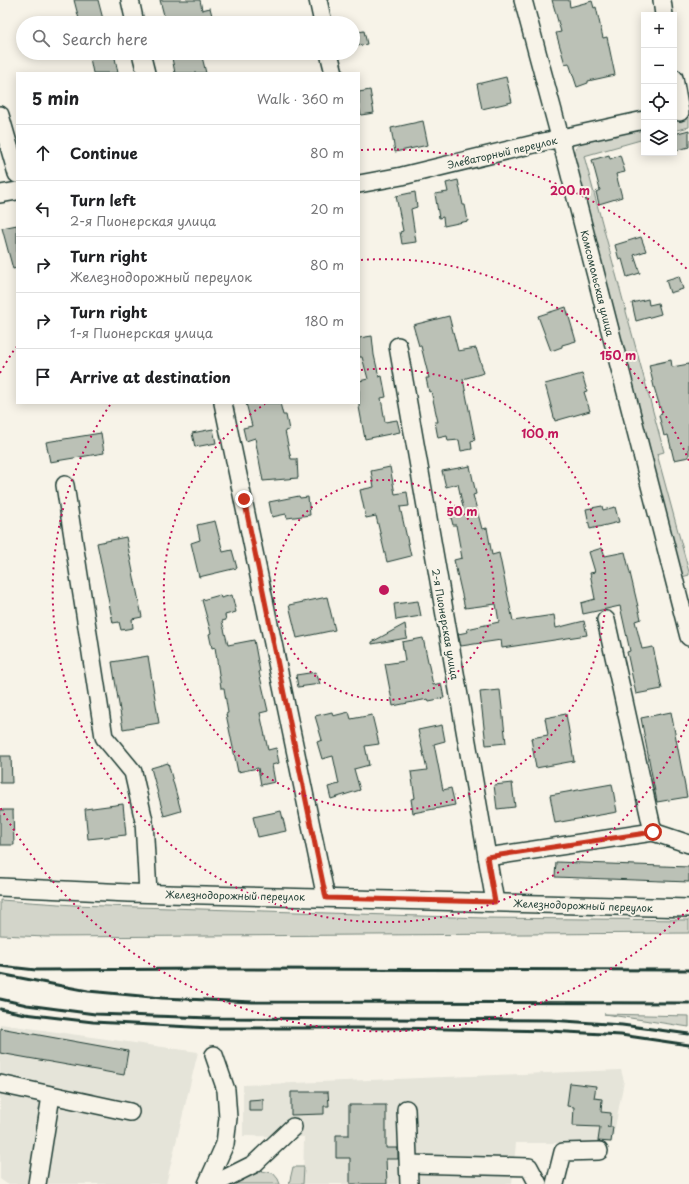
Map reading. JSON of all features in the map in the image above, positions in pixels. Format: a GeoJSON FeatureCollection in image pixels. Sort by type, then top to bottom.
{"type":"FeatureCollection","features":[{"type":"Feature","properties":{"kind":"street"},"geometry":{"type":"LineString","coordinates":[[130,0],[133,16]]}},
{"type":"Feature","properties":{"kind":"street"},"geometry":{"type":"LineString","coordinates":[[318,0],[321,16]]}},
{"type":"Feature","properties":{"kind":"street","name":"Комсомольская улица"},"geometry":{"type":"LineString","coordinates":[[523,0],[689,637]]}},
{"type":"Feature","properties":{"kind":"street"},"geometry":{"type":"LineString","coordinates":[[662,0],[664,12]]}},
{"type":"Feature","properties":{"kind":"street"},"geometry":{"type":"LineString","coordinates":[[143,60],[146,72]]}},
{"type":"Feature","properties":{"kind":"street"},"geometry":{"type":"LineString","coordinates":[[331,60],[334,72]]}},
{"type":"Feature","properties":{"kind":"street"},"geometry":{"type":"LineString","coordinates":[[675,84],[681,111]]}},
{"type":"Feature","properties":{"kind":"street"},"geometry":{"type":"LineString","coordinates":[[0,115],[16,171]]}},
{"type":"Feature","properties":{"kind":"street","name":"Элеваторный переулок"},"geometry":{"type":"LineString","coordinates":[[360,184],[402,176],[560,138],[641,121]]}},
{"type":"Feature","properties":{"kind":"street"},"geometry":{"type":"LineString","coordinates":[[0,194],[16,191]]}},
{"type":"Feature","properties":{"kind":"street","name":"2-я Пионерская улица"},"geometry":{"type":"LineString","coordinates":[[398,346],[495,902]]}},
{"type":"Feature","properties":{"kind":"street"},"geometry":{"type":"LineString","coordinates":[[223,404],[326,898]]}},
{"type":"Feature","properties":{"kind":"street"},"geometry":{"type":"LineString","coordinates":[[65,485],[104,737],[133,772],[144,821],[148,893]]}},
{"type":"Feature","properties":{"kind":"street"},"geometry":{"type":"LineString","coordinates":[[606,620],[653,832]]}},
{"type":"Feature","properties":{"kind":"street"},"geometry":{"type":"LineString","coordinates":[[487,857],[653,832],[689,844]]}},
{"type":"Feature","properties":{"kind":"street"},"geometry":{"type":"LineString","coordinates":[[0,882],[21,888]]}},
{"type":"Feature","properties":{"kind":"street"},"geometry":{"type":"LineString","coordinates":[[0,887],[21,888]]}},
{"type":"Feature","properties":{"kind":"street","name":"Железнодорожный переулок"},"geometry":{"type":"LineString","coordinates":[[21,888],[689,908]]}},
{"type":"Feature","properties":{"kind":"street"},"geometry":{"type":"LineString","coordinates":[[207,1184],[225,1144],[228,1118],[226,1090],[214,1055]]}},
{"type":"Feature","properties":{"kind":"street"},"geometry":{"type":"LineString","coordinates":[[0,1084],[130,1112]]}},
{"type":"Feature","properties":{"kind":"street"},"geometry":{"type":"LineString","coordinates":[[37,1184],[51,1096]]}},
{"type":"Feature","properties":{"kind":"street"},"geometry":{"type":"LineString","coordinates":[[406,1109],[409,1184]]}},
{"type":"Feature","properties":{"kind":"street"},"geometry":{"type":"LineString","coordinates":[[214,1184],[254,1164],[293,1127]]}},
{"type":"Feature","properties":{"kind":"street"},"geometry":{"type":"LineString","coordinates":[[555,1184],[563,1152],[599,1151]]}},
{"type":"Feature","properties":{"kind":"street"},"geometry":{"type":"LineString","coordinates":[[409,1164],[529,1167],[538,1184]]}},
{"type":"Feature","properties":{"kind":"shaded area"},"geometry":{"type":"Polygon","coordinates":[[[689,115],[689,127],[677,130],[677,118],[689,115]]]}},
{"type":"Feature","properties":{"kind":"shaded area"},"geometry":{"type":"Polygon","coordinates":[[[641,127],[641,140],[584,156],[664,452],[657,454],[689,572],[689,575],[682,577],[574,162],[575,150],[580,142],[641,127]]]}},
{"type":"Feature","properties":{"kind":"shaded area"},"geometry":{"type":"Polygon","coordinates":[[[0,900],[74,905],[483,918],[689,920],[689,933],[46,937],[0,935],[0,900]]]}},
{"type":"Feature","properties":{"kind":"shaded area"},"geometry":{"type":"Polygon","coordinates":[[[604,1014],[689,1016],[689,1027],[604,1014]]]}},
{"type":"Feature","properties":{"kind":"shaded area"},"geometry":{"type":"Polygon","coordinates":[[[0,1024],[198,1052],[166,1184],[7,1184],[0,1179],[0,1024]]]}},
{"type":"Feature","properties":{"kind":"shaded area"},"geometry":{"type":"Polygon","coordinates":[[[621,1070],[624,1081],[612,1143],[516,1143],[512,1184],[303,1184],[304,1137],[243,1136],[243,1085],[621,1070]]]}},
{"type":"Feature","properties":{"kind":"shaded area"},"geometry":{"type":"Polygon","coordinates":[[[293,1167],[304,1167],[303,1184],[289,1184],[293,1167]]]}},
{"type":"Feature","properties":{"kind":"shaded area"},"geometry":{"type":"Polygon","coordinates":[[[261,1171],[273,1173],[280,1184],[226,1184],[253,1173],[261,1171]]]}},
{"type":"Feature","properties":{"kind":"building"},"geometry":{"type":"Polygon","coordinates":[[[74,0],[98,0],[102,16],[78,16],[74,0]]]}},
{"type":"Feature","properties":{"kind":"building"},"geometry":{"type":"Polygon","coordinates":[[[160,0],[200,0],[202,10],[210,8],[212,16],[164,16],[160,0]]]}},
{"type":"Feature","properties":{"kind":"building"},"geometry":{"type":"Polygon","coordinates":[[[552,0],[569,0],[570,7],[592,1],[594,8],[596,7],[603,38],[607,37],[615,75],[588,81],[588,83],[577,87],[569,63],[565,64],[556,33],[561,32],[552,0]]]}},
{"type":"Feature","properties":{"kind":"building"},"geometry":{"type":"Polygon","coordinates":[[[364,31],[367,44],[360,46],[360,32],[364,31]]]}},
{"type":"Feature","properties":{"kind":"building"},"geometry":{"type":"Polygon","coordinates":[[[90,60],[115,60],[118,72],[93,72],[90,60]]]}},
{"type":"Feature","properties":{"kind":"building"},"geometry":{"type":"Polygon","coordinates":[[[172,60],[203,60],[206,72],[175,72],[172,60]]]}},
{"type":"Feature","properties":{"kind":"building"},"geometry":{"type":"Polygon","coordinates":[[[506,77],[512,102],[482,109],[477,84],[506,77]]]}},
{"type":"Feature","properties":{"kind":"building"},"geometry":{"type":"Polygon","coordinates":[[[370,90],[374,113],[361,115],[360,92],[370,90]]]}},
{"type":"Feature","properties":{"kind":"building"},"geometry":{"type":"Polygon","coordinates":[[[423,121],[428,145],[395,152],[391,128],[423,121]]]}},
{"type":"Feature","properties":{"kind":"building"},"geometry":{"type":"Polygon","coordinates":[[[689,130],[689,147],[677,150],[677,133],[689,130]]]}},
{"type":"Feature","properties":{"kind":"building"},"geometry":{"type":"Polygon","coordinates":[[[609,155],[610,159],[620,155],[625,172],[616,174],[622,197],[599,204],[596,192],[600,190],[592,160],[609,155]]]}},
{"type":"Feature","properties":{"kind":"building"},"geometry":{"type":"Polygon","coordinates":[[[458,180],[468,221],[444,226],[443,217],[439,218],[435,194],[448,192],[446,183],[458,180]]]}},
{"type":"Feature","properties":{"kind":"building"},"geometry":{"type":"Polygon","coordinates":[[[415,192],[417,207],[411,209],[416,242],[402,244],[400,232],[403,231],[396,196],[415,192]]]}},
{"type":"Feature","properties":{"kind":"building"},"geometry":{"type":"Polygon","coordinates":[[[16,225],[16,268],[13,269],[2,228],[16,225]]]}},
{"type":"Feature","properties":{"kind":"building"},"geometry":{"type":"Polygon","coordinates":[[[641,237],[646,251],[634,255],[640,273],[627,277],[622,259],[619,260],[615,245],[641,237]]]}},
{"type":"Feature","properties":{"kind":"building"},"geometry":{"type":"Polygon","coordinates":[[[679,276],[683,289],[670,293],[666,280],[679,276]]]}},
{"type":"Feature","properties":{"kind":"building"},"geometry":{"type":"Polygon","coordinates":[[[648,299],[649,305],[658,303],[661,314],[636,321],[632,303],[648,299]]]}},
{"type":"Feature","properties":{"kind":"building"},"geometry":{"type":"Polygon","coordinates":[[[566,307],[576,341],[562,345],[562,347],[551,351],[538,316],[566,307]]]}},
{"type":"Feature","properties":{"kind":"building"},"geometry":{"type":"Polygon","coordinates":[[[449,316],[458,351],[476,348],[484,373],[463,379],[475,440],[471,441],[472,449],[461,451],[459,440],[448,441],[447,436],[438,438],[435,422],[438,422],[431,391],[429,392],[426,378],[429,378],[421,346],[419,346],[413,325],[449,316]]]}},
{"type":"Feature","properties":{"kind":"building"},"geometry":{"type":"Polygon","coordinates":[[[372,336],[374,355],[379,377],[382,376],[386,397],[381,398],[385,422],[397,420],[400,432],[365,439],[359,407],[360,381],[368,379],[362,357],[360,357],[360,338],[372,336]]]}},
{"type":"Feature","properties":{"kind":"building"},"geometry":{"type":"Polygon","coordinates":[[[671,360],[672,367],[689,364],[689,457],[674,460],[668,435],[664,436],[659,415],[662,414],[649,365],[671,360]]]}},
{"type":"Feature","properties":{"kind":"building"},"geometry":{"type":"Polygon","coordinates":[[[582,374],[587,391],[584,392],[590,411],[555,421],[545,384],[582,374]]]}},
{"type":"Feature","properties":{"kind":"building"},"geometry":{"type":"Polygon","coordinates":[[[246,404],[280,404],[283,415],[286,415],[289,430],[285,431],[291,459],[297,459],[298,478],[263,481],[255,438],[246,441],[243,428],[252,426],[246,404]]]}},
{"type":"Feature","properties":{"kind":"building"},"geometry":{"type":"Polygon","coordinates":[[[213,429],[216,443],[195,447],[192,433],[213,429]]]}},
{"type":"Feature","properties":{"kind":"building"},"geometry":{"type":"Polygon","coordinates":[[[101,433],[104,453],[50,462],[46,442],[101,433]]]}},
{"type":"Feature","properties":{"kind":"building"},"geometry":{"type":"Polygon","coordinates":[[[470,466],[476,494],[473,495],[482,529],[487,528],[492,555],[499,553],[513,621],[554,615],[556,628],[584,621],[587,635],[502,648],[501,640],[461,646],[458,634],[468,632],[467,629],[499,622],[496,604],[465,608],[454,560],[462,558],[456,525],[453,525],[449,510],[463,507],[458,484],[446,487],[442,471],[470,466]]]}},
{"type":"Feature","properties":{"kind":"building"},"geometry":{"type":"Polygon","coordinates":[[[390,467],[395,494],[407,492],[409,506],[400,507],[411,556],[387,562],[376,516],[366,518],[360,490],[374,487],[371,471],[390,467]]]}},
{"type":"Feature","properties":{"kind":"building"},"geometry":{"type":"Polygon","coordinates":[[[299,496],[300,498],[308,497],[310,515],[287,518],[286,514],[272,517],[269,502],[299,496]]]}},
{"type":"Feature","properties":{"kind":"building"},"geometry":{"type":"Polygon","coordinates":[[[602,506],[603,510],[615,507],[619,522],[590,529],[586,509],[602,506]]]}},
{"type":"Feature","properties":{"kind":"building"},"geometry":{"type":"Polygon","coordinates":[[[215,521],[223,552],[232,550],[237,568],[199,577],[191,543],[200,540],[197,525],[215,521]]]}},
{"type":"Feature","properties":{"kind":"building"},"geometry":{"type":"Polygon","coordinates":[[[126,537],[142,617],[132,619],[133,628],[121,630],[119,622],[113,623],[97,543],[126,537]]]}},
{"type":"Feature","properties":{"kind":"building"},"geometry":{"type":"Polygon","coordinates":[[[602,548],[605,556],[625,552],[641,619],[635,621],[642,649],[653,647],[662,689],[636,694],[627,652],[630,651],[620,606],[583,614],[581,603],[595,599],[590,573],[595,572],[589,552],[602,548]]]}},
{"type":"Feature","properties":{"kind":"building"},"geometry":{"type":"Polygon","coordinates":[[[220,595],[221,598],[232,595],[236,612],[225,615],[226,620],[222,621],[228,645],[254,640],[259,672],[268,711],[260,713],[268,750],[276,748],[279,763],[272,765],[275,782],[261,785],[258,768],[238,772],[226,714],[228,713],[224,688],[221,688],[215,647],[212,648],[209,634],[211,633],[202,600],[220,595]]]}},
{"type":"Feature","properties":{"kind":"building"},"geometry":{"type":"Polygon","coordinates":[[[327,597],[335,630],[297,638],[289,605],[327,597]]]}},
{"type":"Feature","properties":{"kind":"building"},"geometry":{"type":"Polygon","coordinates":[[[418,601],[421,616],[396,620],[394,604],[418,601]]]}},
{"type":"Feature","properties":{"kind":"building"},"geometry":{"type":"Polygon","coordinates":[[[405,624],[407,638],[372,644],[372,642],[405,624]]]}},
{"type":"Feature","properties":{"kind":"building"},"geometry":{"type":"Polygon","coordinates":[[[423,638],[433,685],[441,683],[444,698],[429,701],[428,699],[393,706],[385,664],[405,661],[402,642],[423,638]]]}},
{"type":"Feature","properties":{"kind":"building"},"geometry":{"type":"Polygon","coordinates":[[[148,656],[159,723],[123,729],[112,662],[148,656]]]}},
{"type":"Feature","properties":{"kind":"building"},"geometry":{"type":"Polygon","coordinates":[[[316,672],[320,684],[298,687],[296,675],[316,672]]]}},
{"type":"Feature","properties":{"kind":"building"},"geometry":{"type":"Polygon","coordinates":[[[500,690],[506,743],[486,745],[480,692],[500,690]]]}},
{"type":"Feature","properties":{"kind":"building"},"geometry":{"type":"Polygon","coordinates":[[[332,712],[333,716],[349,712],[351,719],[372,715],[379,744],[365,746],[369,765],[354,769],[360,790],[331,799],[328,787],[339,784],[333,756],[322,759],[317,742],[322,740],[315,716],[332,712]]]}},
{"type":"Feature","properties":{"kind":"building"},"geometry":{"type":"Polygon","coordinates":[[[671,712],[687,797],[657,802],[641,718],[671,712]]]}},
{"type":"Feature","properties":{"kind":"building"},"geometry":{"type":"Polygon","coordinates":[[[566,714],[574,761],[536,768],[531,738],[548,735],[545,718],[566,714]]]}},
{"type":"Feature","properties":{"kind":"building"},"geometry":{"type":"Polygon","coordinates":[[[442,725],[445,741],[434,744],[443,790],[451,788],[455,805],[413,813],[411,799],[415,798],[411,772],[427,770],[418,730],[442,725]]]}},
{"type":"Feature","properties":{"kind":"building"},"geometry":{"type":"Polygon","coordinates":[[[0,756],[11,756],[12,783],[0,783],[0,756]]]}},
{"type":"Feature","properties":{"kind":"building"},"geometry":{"type":"Polygon","coordinates":[[[168,763],[181,811],[164,816],[151,768],[168,763]]]}},
{"type":"Feature","properties":{"kind":"building"},"geometry":{"type":"Polygon","coordinates":[[[512,783],[515,807],[497,809],[494,785],[512,783]]]}},
{"type":"Feature","properties":{"kind":"building"},"geometry":{"type":"Polygon","coordinates":[[[612,784],[617,812],[555,823],[550,795],[612,784]]]}},
{"type":"Feature","properties":{"kind":"building"},"geometry":{"type":"Polygon","coordinates":[[[123,804],[126,835],[88,839],[85,809],[123,804]]]}},
{"type":"Feature","properties":{"kind":"building"},"geometry":{"type":"Polygon","coordinates":[[[0,810],[13,810],[14,845],[0,845],[0,810]]]}},
{"type":"Feature","properties":{"kind":"building"},"geometry":{"type":"Polygon","coordinates":[[[281,811],[286,831],[258,837],[253,817],[281,811]]]}},
{"type":"Feature","properties":{"kind":"building"},"geometry":{"type":"Polygon","coordinates":[[[556,862],[689,867],[689,882],[555,877],[556,862]]]}},
{"type":"Feature","properties":{"kind":"building"},"geometry":{"type":"Polygon","coordinates":[[[0,1028],[128,1051],[124,1075],[0,1053],[0,1028]]]}},
{"type":"Feature","properties":{"kind":"building"},"geometry":{"type":"Polygon","coordinates":[[[570,1083],[596,1086],[594,1098],[602,1099],[601,1112],[611,1113],[610,1127],[613,1127],[611,1142],[598,1141],[600,1127],[573,1126],[574,1107],[567,1106],[570,1083]]]}},
{"type":"Feature","properties":{"kind":"building"},"geometry":{"type":"Polygon","coordinates":[[[291,1092],[328,1092],[329,1106],[324,1106],[324,1114],[291,1115],[291,1092]]]}},
{"type":"Feature","properties":{"kind":"building"},"geometry":{"type":"Polygon","coordinates":[[[263,1099],[263,1111],[249,1111],[249,1100],[263,1099]]]}},
{"type":"Feature","properties":{"kind":"building"},"geometry":{"type":"Polygon","coordinates":[[[349,1105],[386,1105],[386,1148],[398,1148],[398,1159],[386,1159],[387,1184],[350,1184],[350,1158],[336,1158],[336,1135],[349,1135],[349,1105]]]}},
{"type":"Feature","properties":{"kind":"railway"},"geometry":{"type":"LineString","coordinates":[[0,966],[36,970],[689,970]]}},
{"type":"Feature","properties":{"kind":"railway"},"geometry":{"type":"LineString","coordinates":[[0,974],[88,991],[162,998],[253,1002],[689,1003]]}},
{"type":"Feature","properties":{"kind":"railway"},"geometry":{"type":"LineString","coordinates":[[0,999],[27,1005],[95,1014],[211,1018],[550,1020],[622,1025],[689,1034]]}},
{"type":"Feature","properties":{"kind":"railway"},"geometry":{"type":"LineString","coordinates":[[0,1009],[25,1014],[93,1022],[211,1028],[393,1028],[549,1031],[621,1035],[689,1045]]}},
{"type":"Feature","properties":{"kind":"route"},"geometry":{"type":"LineString","coordinates":[[244,499],[326,898],[495,902],[487,857],[653,832]]}}]}
